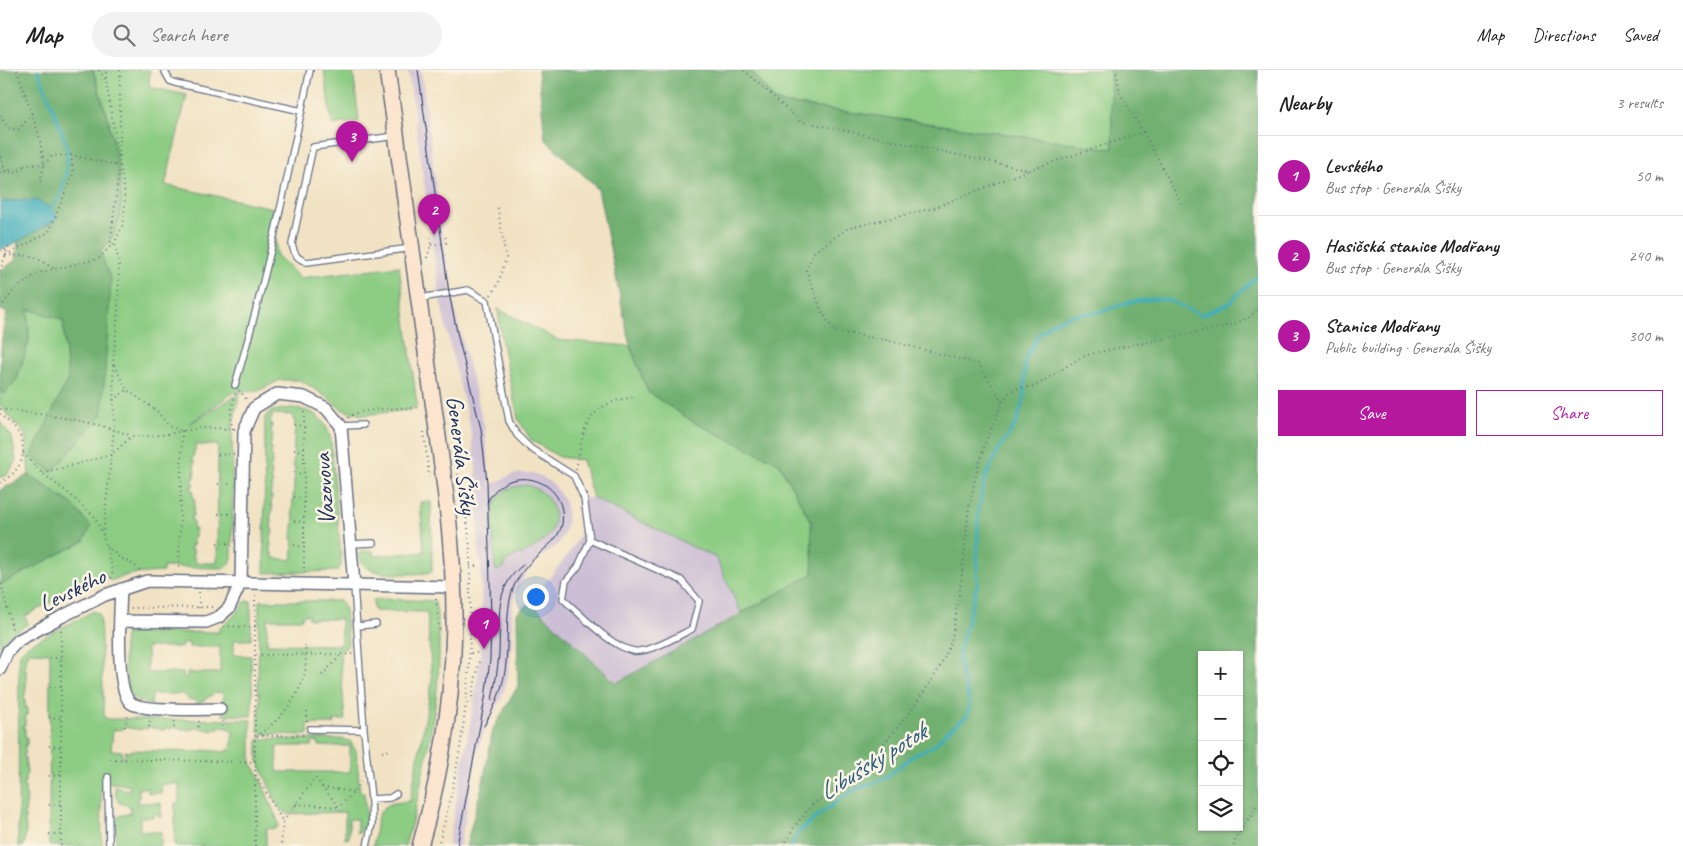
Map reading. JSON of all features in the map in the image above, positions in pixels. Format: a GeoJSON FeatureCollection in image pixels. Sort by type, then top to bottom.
{"type":"FeatureCollection","features":[{"type":"Feature","properties":{"kind":"main road","name":"Generála Šišky"},"geometry":{"type":"LineString","coordinates":[[387,70],[448,511],[453,587],[453,652],[449,708],[436,784],[420,846]]}},
{"type":"Feature","properties":{"kind":"street","name":"Vazovova"},"geometry":{"type":"LineString","coordinates":[[254,408],[277,394],[304,397],[326,408],[342,426],[354,585]]}},
{"type":"Feature","properties":{"kind":"street"},"geometry":{"type":"LineString","coordinates":[[229,608],[241,582],[239,430],[254,408]]}},
{"type":"Feature","properties":{"kind":"street","name":"Levského"},"geometry":{"type":"LineString","coordinates":[[0,669],[8,651],[19,640],[61,616],[105,595],[150,581],[453,587]]}},
{"type":"Feature","properties":{"kind":"street"},"geometry":{"type":"LineString","coordinates":[[121,589],[121,680],[125,695],[132,704],[150,708],[222,713]]}},
{"type":"Feature","properties":{"kind":"street","name":"Levského"},"geometry":{"type":"LineString","coordinates":[[120,621],[206,622],[220,618],[229,608]]}},
{"type":"Feature","properties":{"kind":"lane"},"geometry":{"type":"LineString","coordinates":[[164,70],[170,81],[175,83],[302,111]]}},
{"type":"Feature","properties":{"kind":"lane"},"geometry":{"type":"LineString","coordinates":[[235,384],[280,216],[310,70]]}},
{"type":"Feature","properties":{"kind":"lane"},"geometry":{"type":"LineString","coordinates":[[396,136],[313,147],[292,244],[294,253],[300,260],[307,262],[412,248]]}},
{"type":"Feature","properties":{"kind":"lane"},"geometry":{"type":"LineString","coordinates":[[419,298],[468,290],[487,301],[509,421],[517,435],[530,448],[574,476],[586,507],[590,540],[578,567],[566,581],[564,599],[614,643],[636,651],[660,645],[692,629],[699,601],[681,580],[590,540]]}},
{"type":"Feature","properties":{"kind":"lane"},"geometry":{"type":"LineString","coordinates":[[342,426],[362,425]]}},
{"type":"Feature","properties":{"kind":"lane"},"geometry":{"type":"LineString","coordinates":[[350,544],[372,543]]}},
{"type":"Feature","properties":{"kind":"lane","name":"Vazovova"},"geometry":{"type":"LineString","coordinates":[[354,585],[364,730],[371,799],[372,824],[367,846]]}},
{"type":"Feature","properties":{"kind":"lane"},"geometry":{"type":"LineString","coordinates":[[358,626],[376,624]]}},
{"type":"Feature","properties":{"kind":"lane"},"geometry":{"type":"LineString","coordinates":[[310,729],[364,730]]}},
{"type":"Feature","properties":{"kind":"lane"},"geometry":{"type":"LineString","coordinates":[[108,777],[109,846]]}},
{"type":"Feature","properties":{"kind":"lane"},"geometry":{"type":"LineString","coordinates":[[371,799],[390,798],[396,794]]}},
{"type":"Feature","properties":{"kind":"path"},"geometry":{"type":"LineString","coordinates":[[17,70],[39,135],[44,164],[40,184]]}},
{"type":"Feature","properties":{"kind":"path"},"geometry":{"type":"LineString","coordinates":[[100,70],[106,82]]}},
{"type":"Feature","properties":{"kind":"path"},"geometry":{"type":"LineString","coordinates":[[0,308],[14,290],[38,273],[98,259],[115,242],[122,227],[125,207],[106,82],[106,70]]}},
{"type":"Feature","properties":{"kind":"path"},"geometry":{"type":"LineString","coordinates":[[110,247],[120,166],[120,70]]}},
{"type":"Feature","properties":{"kind":"path"},"geometry":{"type":"LineString","coordinates":[[744,70],[800,121],[1030,170]]}},
{"type":"Feature","properties":{"kind":"path"},"geometry":{"type":"LineString","coordinates":[[1116,70],[1120,93],[1183,206]]}},
{"type":"Feature","properties":{"kind":"path"},"geometry":{"type":"LineString","coordinates":[[0,116],[8,128],[18,130],[33,113]]}},
{"type":"Feature","properties":{"kind":"path"},"geometry":{"type":"LineString","coordinates":[[1002,402],[979,364],[886,340],[834,331],[821,310],[806,270],[814,252],[848,228],[934,208],[1030,170],[1143,132]]}},
{"type":"Feature","properties":{"kind":"path"},"geometry":{"type":"LineString","coordinates":[[0,173],[26,165],[44,164],[52,156],[71,155],[120,166]]}},
{"type":"Feature","properties":{"kind":"path"},"geometry":{"type":"LineString","coordinates":[[6,254],[49,232],[73,174],[71,155]]}},
{"type":"Feature","properties":{"kind":"path"},"geometry":{"type":"LineString","coordinates":[[0,157],[5,171]]}},
{"type":"Feature","properties":{"kind":"path"},"geometry":{"type":"LineString","coordinates":[[5,171],[16,173],[26,165]]}},
{"type":"Feature","properties":{"kind":"path"},"geometry":{"type":"LineString","coordinates":[[487,301],[498,284],[506,258],[497,204]]}},
{"type":"Feature","properties":{"kind":"path"},"geometry":{"type":"LineString","coordinates":[[431,245],[446,243],[445,235]]}},
{"type":"Feature","properties":{"kind":"path"},"geometry":{"type":"LineString","coordinates":[[103,534],[114,428],[113,363],[118,312],[119,265],[115,242]]}},
{"type":"Feature","properties":{"kind":"path"},"geometry":{"type":"LineString","coordinates":[[0,271],[9,245]]}},
{"type":"Feature","properties":{"kind":"path"},"geometry":{"type":"LineString","coordinates":[[0,251],[8,249]]}},
{"type":"Feature","properties":{"kind":"path"},"geometry":{"type":"LineString","coordinates":[[6,254],[33,256],[53,268]]}},
{"type":"Feature","properties":{"kind":"path"},"geometry":{"type":"LineString","coordinates":[[784,846],[794,827],[813,804],[861,771],[911,711],[937,672],[945,656],[952,638],[960,592],[969,508],[976,475],[985,444],[1002,402],[1009,393],[1020,387],[1036,385],[1090,354],[1232,325],[1250,317],[1258,308]]}},
{"type":"Feature","properties":{"kind":"path"},"geometry":{"type":"LineString","coordinates":[[113,363],[127,390],[157,411],[169,426],[182,430]]}},
{"type":"Feature","properties":{"kind":"path"},"geometry":{"type":"LineString","coordinates":[[235,384],[254,408]]}},
{"type":"Feature","properties":{"kind":"path"},"geometry":{"type":"LineString","coordinates":[[235,384],[236,393],[232,408],[232,425],[239,430]]}},
{"type":"Feature","properties":{"kind":"path"},"geometry":{"type":"LineString","coordinates":[[113,400],[127,390]]}},
{"type":"Feature","properties":{"kind":"path"},"geometry":{"type":"LineString","coordinates":[[574,476],[583,432],[590,417],[610,403],[633,397]]}},
{"type":"Feature","properties":{"kind":"path"},"geometry":{"type":"LineString","coordinates":[[304,406],[304,573]]}},
{"type":"Feature","properties":{"kind":"path"},"geometry":{"type":"LineString","coordinates":[[342,426],[351,415],[364,411],[421,407]]}},
{"type":"Feature","properties":{"kind":"path"},"geometry":{"type":"LineString","coordinates":[[0,409],[77,420],[114,428],[132,436],[171,434],[182,430],[203,428],[239,430]]}},
{"type":"Feature","properties":{"kind":"path"},"geometry":{"type":"LineString","coordinates":[[0,414],[18,434],[23,453],[20,466],[8,479],[0,483]]}},
{"type":"Feature","properties":{"kind":"path"},"geometry":{"type":"LineString","coordinates":[[294,425],[304,426]]}},
{"type":"Feature","properties":{"kind":"path"},"geometry":{"type":"LineString","coordinates":[[179,581],[182,430]]}},
{"type":"Feature","properties":{"kind":"path"},"geometry":{"type":"LineString","coordinates":[[424,431],[429,477]]}},
{"type":"Feature","properties":{"kind":"path"},"geometry":{"type":"LineString","coordinates":[[42,473],[111,455],[132,436]]}},
{"type":"Feature","properties":{"kind":"path"},"geometry":{"type":"LineString","coordinates":[[294,450],[304,451]]}},
{"type":"Feature","properties":{"kind":"path"},"geometry":{"type":"LineString","coordinates":[[23,453],[42,473],[94,516],[103,534],[113,571],[105,595]]}},
{"type":"Feature","properties":{"kind":"path"},"geometry":{"type":"LineString","coordinates":[[218,454],[234,454]]}},
{"type":"Feature","properties":{"kind":"path"},"geometry":{"type":"LineString","coordinates":[[455,458],[468,530],[470,566],[478,566]]}},
{"type":"Feature","properties":{"kind":"path"},"geometry":{"type":"LineString","coordinates":[[294,473],[304,474]]}},
{"type":"Feature","properties":{"kind":"path"},"geometry":{"type":"LineString","coordinates":[[218,484],[234,484]]}},
{"type":"Feature","properties":{"kind":"path"},"geometry":{"type":"LineString","coordinates":[[294,497],[304,498]]}},
{"type":"Feature","properties":{"kind":"path"},"geometry":{"type":"LineString","coordinates":[[218,514],[234,514]]}},
{"type":"Feature","properties":{"kind":"path"},"geometry":{"type":"LineString","coordinates":[[294,521],[304,522]]}},
{"type":"Feature","properties":{"kind":"path"},"geometry":{"type":"LineString","coordinates":[[218,543],[234,543]]}},
{"type":"Feature","properties":{"kind":"path"},"geometry":{"type":"LineString","coordinates":[[105,544],[119,557],[134,565],[150,581]]}},
{"type":"Feature","properties":{"kind":"path"},"geometry":{"type":"LineString","coordinates":[[294,545],[304,547]]}},
{"type":"Feature","properties":{"kind":"path"},"geometry":{"type":"LineString","coordinates":[[0,579],[12,630],[19,640]]}},
{"type":"Feature","properties":{"kind":"path"},"geometry":{"type":"LineString","coordinates":[[199,581],[200,622]]}},
{"type":"Feature","properties":{"kind":"path"},"geometry":{"type":"LineString","coordinates":[[255,846],[256,591]]}},
{"type":"Feature","properties":{"kind":"path"},"geometry":{"type":"LineString","coordinates":[[436,599],[439,614],[440,640]]}},
{"type":"Feature","properties":{"kind":"path"},"geometry":{"type":"LineString","coordinates":[[120,608],[229,608]]}},
{"type":"Feature","properties":{"kind":"path"},"geometry":{"type":"LineString","coordinates":[[61,616],[61,846]]}},
{"type":"Feature","properties":{"kind":"path"},"geometry":{"type":"LineString","coordinates":[[217,626],[256,627]]}},
{"type":"Feature","properties":{"kind":"path"},"geometry":{"type":"LineString","coordinates":[[255,736],[263,732],[290,705],[305,675],[305,645]]}},
{"type":"Feature","properties":{"kind":"path"},"geometry":{"type":"LineString","coordinates":[[471,653],[477,653]]}},
{"type":"Feature","properties":{"kind":"path"},"geometry":{"type":"LineString","coordinates":[[322,675],[342,654]]}},
{"type":"Feature","properties":{"kind":"path"},"geometry":{"type":"LineString","coordinates":[[256,655],[359,654]]}},
{"type":"Feature","properties":{"kind":"path"},"geometry":{"type":"LineString","coordinates":[[50,658],[61,658]]}},
{"type":"Feature","properties":{"kind":"path"},"geometry":{"type":"LineString","coordinates":[[467,703],[471,703],[479,660]]}},
{"type":"Feature","properties":{"kind":"path"},"geometry":{"type":"LineString","coordinates":[[50,687],[61,687]]}},
{"type":"Feature","properties":{"kind":"path"},"geometry":{"type":"LineString","coordinates":[[255,736],[309,735],[307,708]]}},
{"type":"Feature","properties":{"kind":"path"},"geometry":{"type":"LineString","coordinates":[[222,713],[222,728]]}},
{"type":"Feature","properties":{"kind":"path"},"geometry":{"type":"LineString","coordinates":[[126,727],[128,714]]}},
{"type":"Feature","properties":{"kind":"path"},"geometry":{"type":"LineString","coordinates":[[149,727],[151,715]]}},
{"type":"Feature","properties":{"kind":"path"},"geometry":{"type":"LineString","coordinates":[[174,727],[176,716]]}},
{"type":"Feature","properties":{"kind":"path"},"geometry":{"type":"LineString","coordinates":[[198,727],[199,716]]}},
{"type":"Feature","properties":{"kind":"path"},"geometry":{"type":"LineString","coordinates":[[49,717],[61,718]]}},
{"type":"Feature","properties":{"kind":"path"},"geometry":{"type":"LineString","coordinates":[[49,746],[61,746]]}},
{"type":"Feature","properties":{"kind":"path"},"geometry":{"type":"LineString","coordinates":[[382,752],[390,750]]}},
{"type":"Feature","properties":{"kind":"path"},"geometry":{"type":"LineString","coordinates":[[105,758],[255,762]]}},
{"type":"Feature","properties":{"kind":"path"},"geometry":{"type":"LineString","coordinates":[[296,804],[339,807],[354,792],[368,770]]}},
{"type":"Feature","properties":{"kind":"path"},"geometry":{"type":"LineString","coordinates":[[255,772],[283,822],[282,846]]}},
{"type":"Feature","properties":{"kind":"path"},"geometry":{"type":"LineString","coordinates":[[49,776],[61,775]]}},
{"type":"Feature","properties":{"kind":"path"},"geometry":{"type":"LineString","coordinates":[[283,822],[315,778],[339,807]]}},
{"type":"Feature","properties":{"kind":"path"},"geometry":{"type":"LineString","coordinates":[[322,787],[354,792]]}},
{"type":"Feature","properties":{"kind":"path"},"geometry":{"type":"LineString","coordinates":[[1234,846],[1235,840],[1258,803]]}},
{"type":"Feature","properties":{"kind":"path"},"geometry":{"type":"LineString","coordinates":[[49,804],[61,804]]}},
{"type":"Feature","properties":{"kind":"path"},"geometry":{"type":"LineString","coordinates":[[49,834],[61,834]]}},
{"type":"Feature","properties":{"kind":"shaded area"},"geometry":{"type":"Polygon","coordinates":[[[408,70],[421,70],[442,235],[457,320],[484,425],[490,486],[513,474],[532,473],[541,476],[554,485],[565,502],[567,512],[567,523],[559,543],[527,571],[515,594],[512,607],[512,642],[508,677],[502,698],[488,723],[478,748],[460,846],[448,846],[476,691],[482,640],[481,561],[479,560],[476,468],[470,426],[441,303],[408,70]],[[527,485],[514,487],[504,492],[493,507],[495,571],[505,567],[502,564],[519,552],[521,555],[542,541],[553,527],[543,492],[527,485]]]}},
{"type":"Feature","properties":{"kind":"shaded area"},"geometry":{"type":"Polygon","coordinates":[[[593,498],[716,558],[741,613],[616,683],[530,602],[570,552],[581,533],[582,518],[579,499],[593,498]]]}},
{"type":"Feature","properties":{"kind":"green space"},"geometry":{"type":"Polygon","coordinates":[[[0,70],[93,70],[116,154],[120,178],[121,200],[119,220],[113,236],[100,251],[111,280],[102,415],[52,472],[31,456],[68,379],[63,320],[28,309],[29,341],[17,379],[4,394],[0,391],[0,361],[7,313],[0,309],[0,271],[16,260],[18,241],[55,220],[57,216],[45,205],[38,202],[24,200],[0,202],[0,70]]]}},
{"type":"Feature","properties":{"kind":"green space"},"geometry":{"type":"Polygon","coordinates":[[[93,70],[150,70],[149,87],[187,95],[165,185],[273,208],[277,255],[300,278],[399,266],[417,405],[410,410],[362,415],[343,410],[300,380],[280,380],[258,391],[234,392],[189,424],[240,393],[232,428],[232,558],[230,564],[224,568],[163,567],[163,572],[131,574],[110,581],[105,574],[25,616],[28,624],[9,636],[0,648],[0,585],[84,541],[72,504],[29,475],[25,434],[0,406],[0,391],[4,393],[17,379],[29,341],[28,309],[63,320],[68,379],[31,456],[53,472],[110,280],[100,251],[113,236],[121,197],[109,121],[93,70]],[[196,445],[192,461],[194,461],[195,478],[193,478],[193,487],[190,487],[193,490],[193,499],[195,499],[191,520],[193,520],[195,537],[193,537],[193,546],[190,546],[190,549],[193,549],[195,563],[217,563],[218,445],[196,445]]]}},
{"type":"Feature","properties":{"kind":"green space"},"geometry":{"type":"Polygon","coordinates":[[[324,70],[353,70],[359,121],[332,125],[324,70]]]}},
{"type":"Feature","properties":{"kind":"green space"},"geometry":{"type":"Polygon","coordinates":[[[538,70],[750,70],[776,102],[1113,149],[1110,70],[1258,70],[1258,846],[466,846],[483,782],[493,729],[518,686],[517,613],[530,602],[616,683],[813,574],[811,522],[779,463],[695,423],[648,392],[630,346],[598,189],[545,139],[538,70]]]}},
{"type":"Feature","properties":{"kind":"green space"},"geometry":{"type":"Polygon","coordinates":[[[750,70],[1110,70],[1113,149],[776,102],[750,70]]]}},
{"type":"Feature","properties":{"kind":"green space"},"geometry":{"type":"Polygon","coordinates":[[[498,309],[558,340],[630,346],[648,392],[695,423],[779,463],[811,522],[813,575],[741,613],[716,558],[593,498],[582,460],[559,457],[531,440],[518,419],[502,343],[498,309]]]}},
{"type":"Feature","properties":{"kind":"green space"},"geometry":{"type":"Polygon","coordinates":[[[293,408],[308,411],[319,417],[329,433],[341,556],[341,566],[337,571],[264,573],[265,417],[270,411],[293,408]],[[273,414],[270,423],[272,424],[271,433],[273,434],[270,447],[272,448],[271,457],[273,458],[270,471],[272,472],[271,481],[273,482],[270,496],[272,496],[271,506],[273,506],[270,519],[272,520],[271,529],[273,530],[270,543],[271,553],[273,558],[292,560],[295,468],[293,467],[295,420],[293,420],[293,415],[273,414]]]}},
{"type":"Feature","properties":{"kind":"green space"},"geometry":{"type":"Polygon","coordinates":[[[0,422],[12,437],[16,461],[7,475],[0,478],[0,422]]]}},
{"type":"Feature","properties":{"kind":"green space"},"geometry":{"type":"Polygon","coordinates":[[[29,475],[72,504],[91,527],[84,541],[0,585],[0,490],[29,475]]]}},
{"type":"Feature","properties":{"kind":"green space"},"geometry":{"type":"Polygon","coordinates":[[[527,485],[542,493],[552,506],[554,521],[552,529],[541,542],[521,556],[519,553],[503,564],[505,567],[496,571],[493,513],[497,499],[508,490],[527,485]]]}},
{"type":"Feature","properties":{"kind":"green space"},"geometry":{"type":"Polygon","coordinates":[[[420,502],[431,502],[432,572],[417,574],[388,573],[371,570],[364,566],[359,553],[364,552],[362,551],[373,551],[374,556],[424,552],[420,502]]]}},
{"type":"Feature","properties":{"kind":"green space"},"geometry":{"type":"Polygon","coordinates":[[[373,600],[435,601],[438,622],[439,664],[435,706],[420,788],[405,846],[373,846],[377,820],[382,809],[394,803],[410,801],[432,682],[427,612],[374,611],[373,600]]]}},
{"type":"Feature","properties":{"kind":"green space"},"geometry":{"type":"Polygon","coordinates":[[[246,601],[251,601],[251,640],[234,640],[234,655],[251,656],[251,716],[223,715],[223,692],[215,693],[196,705],[196,700],[188,700],[183,694],[152,694],[151,706],[131,697],[124,665],[126,633],[219,632],[219,628],[232,618],[246,601]],[[182,643],[182,647],[147,647],[147,673],[183,673],[184,678],[187,678],[187,673],[220,673],[220,647],[189,647],[189,643],[182,643]]]}},
{"type":"Feature","properties":{"kind":"green space"},"geometry":{"type":"Polygon","coordinates":[[[259,601],[340,601],[345,610],[348,645],[340,654],[345,720],[335,720],[334,724],[308,724],[308,734],[306,735],[264,734],[258,732],[260,700],[258,687],[259,601]],[[302,615],[302,619],[267,619],[267,644],[341,645],[341,619],[309,619],[309,615],[302,615]]]}},
{"type":"Feature","properties":{"kind":"green space"},"geometry":{"type":"Polygon","coordinates":[[[94,611],[100,615],[104,717],[108,719],[251,720],[251,763],[258,773],[279,824],[277,828],[266,829],[266,846],[175,846],[175,803],[179,803],[179,784],[162,784],[161,793],[148,793],[148,788],[138,788],[140,798],[138,798],[138,803],[161,803],[161,817],[159,817],[159,814],[154,814],[154,817],[140,817],[140,831],[161,832],[161,846],[116,846],[116,821],[119,816],[130,813],[130,806],[119,803],[115,787],[130,790],[130,786],[116,783],[106,784],[105,788],[101,788],[102,846],[49,846],[50,653],[28,652],[26,665],[24,666],[27,678],[25,695],[23,695],[25,707],[27,707],[23,728],[25,728],[27,745],[25,745],[23,757],[25,757],[27,774],[25,775],[23,786],[25,787],[25,796],[27,796],[25,813],[23,814],[25,816],[26,833],[25,842],[23,846],[18,846],[19,657],[28,645],[94,611]],[[124,727],[123,729],[113,730],[111,750],[122,751],[122,757],[125,757],[125,751],[131,752],[131,750],[227,752],[227,750],[231,750],[233,731],[229,730],[229,728],[219,727],[219,729],[213,729],[213,731],[196,727],[189,730],[172,727],[171,729],[165,728],[165,730],[148,727],[147,729],[141,728],[141,730],[124,727]]]}},
{"type":"Feature","properties":{"kind":"green space"},"geometry":{"type":"Polygon","coordinates":[[[258,739],[343,739],[350,741],[356,751],[360,791],[364,793],[366,822],[364,827],[357,833],[357,819],[349,819],[349,838],[345,839],[345,812],[288,814],[279,808],[258,761],[258,739]],[[312,742],[312,746],[277,746],[277,772],[350,772],[350,746],[319,746],[318,742],[312,742]]]}},
{"type":"Feature","properties":{"kind":"water"},"geometry":{"type":"Polygon","coordinates":[[[36,200],[49,207],[58,216],[55,220],[0,250],[0,202],[36,200]]]}},
{"type":"Feature","properties":{"kind":"waterway"},"geometry":{"type":"LineString","coordinates":[[38,70],[67,146],[67,163],[62,191],[48,211]]}},
{"type":"Feature","properties":{"kind":"waterway","name":"Libušský potok"},"geometry":{"type":"LineString","coordinates":[[791,846],[798,833],[820,814],[852,791],[884,779],[914,755],[935,745],[943,735],[967,716],[970,704],[959,663],[960,648],[977,586],[978,510],[985,479],[999,449],[1016,424],[1024,398],[1025,360],[1038,335],[1052,323],[1072,315],[1100,312],[1130,302],[1154,299],[1168,300],[1201,315],[1228,304],[1256,277]]}},
{"type":"Feature","properties":{"kind":"tram line"},"geometry":{"type":"LineString","coordinates":[[418,70],[449,293],[481,429],[487,482],[491,617],[490,660],[485,699],[457,846]]}},
{"type":"Feature","properties":{"kind":"tram line"},"geometry":{"type":"LineString","coordinates":[[484,726],[498,697],[504,679],[509,609],[514,586],[527,566],[552,542],[562,524],[562,508],[556,495],[546,486],[534,480],[521,479],[508,482],[496,490],[487,503]]}},
{"type":"Feature","properties":{"kind":"tram line"},"geometry":{"type":"LineString","coordinates":[[492,700],[499,659],[500,605],[507,584],[524,564]]}},
{"type":"Feature","properties":{"kind":"place","name":"Stanice Modřany"},"geometry":{"type":"Point","coordinates":[352,162]}},
{"type":"Feature","properties":{"kind":"place","name":"Hasičská stanice Modřany"},"geometry":{"type":"Point","coordinates":[434,235]}},
{"type":"Feature","properties":{"kind":"place","name":"Levského"},"geometry":{"type":"Point","coordinates":[484,649]}}]}
